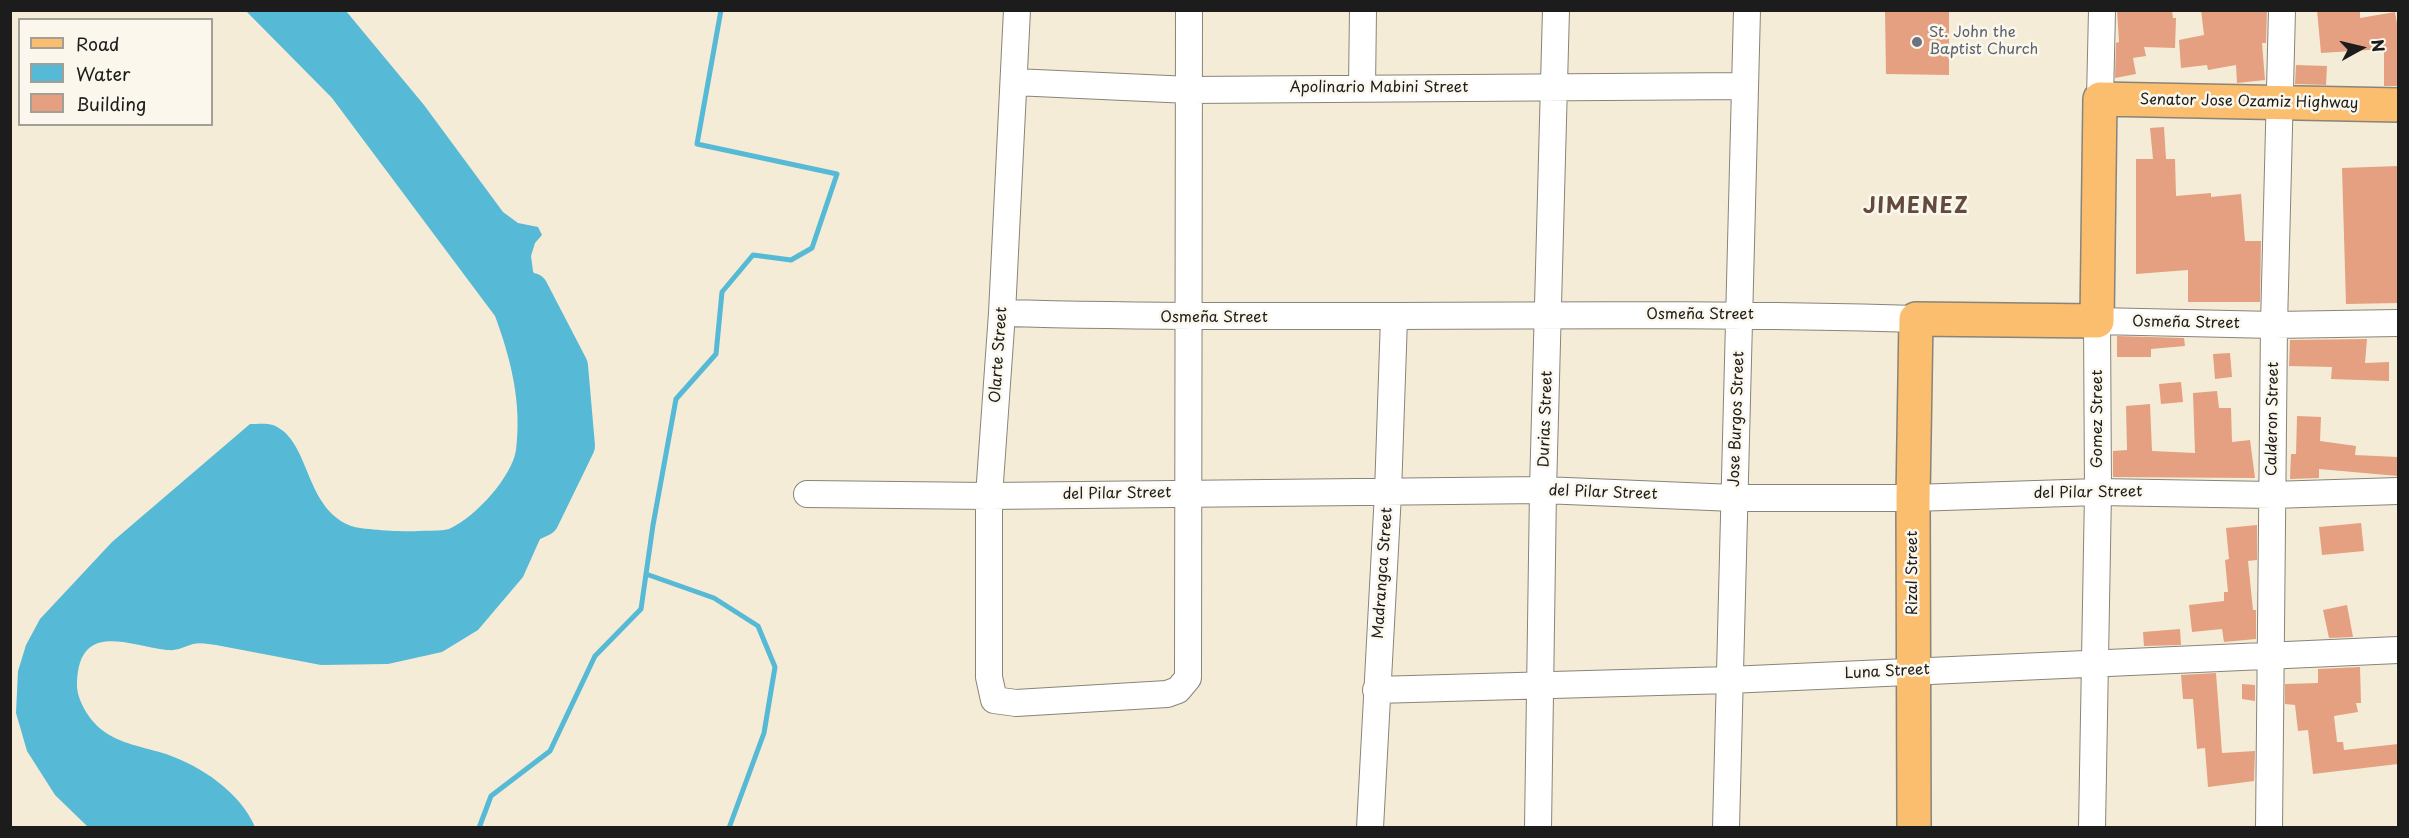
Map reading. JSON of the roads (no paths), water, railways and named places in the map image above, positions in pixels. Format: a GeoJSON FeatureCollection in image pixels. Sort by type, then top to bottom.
{"type":"FeatureCollection","features":[{"type":"Feature","properties":{"kind":"main road","name":"Senator Jose Ozamiz Highway"},"geometry":{"type":"LineString","coordinates":[[2100,99],[2398,105]]}},
{"type":"Feature","properties":{"kind":"main road","name":"Gomez Street"},"geometry":{"type":"LineString","coordinates":[[2097,321],[2100,99]]}},
{"type":"Feature","properties":{"kind":"main road","name":"Osmeña Street"},"geometry":{"type":"LineString","coordinates":[[1916,320],[2097,321]]}},
{"type":"Feature","properties":{"kind":"main road","name":"Rizal Street"},"geometry":{"type":"LineString","coordinates":[[1914,828],[1913,498],[1916,320]]}},
{"type":"Feature","properties":{"kind":"street","name":"Olarte Street"},"geometry":{"type":"LineString","coordinates":[[1017,10],[1002,313],[989,496],[989,684],[994,699],[1016,703],[1167,694],[1185,684],[1188,678],[1190,595],[1189,493]]}},
{"type":"Feature","properties":{"kind":"street"},"geometry":{"type":"LineString","coordinates":[[1189,10],[1189,493]]}},
{"type":"Feature","properties":{"kind":"street"},"geometry":{"type":"LineString","coordinates":[[1362,88],[1364,10]]}},
{"type":"Feature","properties":{"kind":"street","name":"Durias Street"},"geometry":{"type":"LineString","coordinates":[[1538,828],[1556,10]]}},
{"type":"Feature","properties":{"kind":"street","name":"Jose Burgos Street"},"geometry":{"type":"LineString","coordinates":[[1726,828],[1741,314],[1747,10]]}},
{"type":"Feature","properties":{"kind":"street","name":"Gomez Street"},"geometry":{"type":"LineString","coordinates":[[2100,99],[2102,10]]}},
{"type":"Feature","properties":{"kind":"street","name":"Calderon Street"},"geometry":{"type":"LineString","coordinates":[[2269,828],[2274,325],[2282,104],[2282,10]]}},
{"type":"Feature","properties":{"kind":"street","name":"Apolinario Mabini Street"},"geometry":{"type":"LineString","coordinates":[[1014,82],[1190,90],[1744,86]]}},
{"type":"Feature","properties":{"kind":"street","name":"Osmeña Street"},"geometry":{"type":"LineString","coordinates":[[1002,313],[1189,318],[1741,314],[1916,320]]}},
{"type":"Feature","properties":{"kind":"street","name":"Madrangca Street"},"geometry":{"type":"LineString","coordinates":[[1370,828],[1388,493],[1394,318]]}},
{"type":"Feature","properties":{"kind":"street","name":"Gomez Street"},"geometry":{"type":"LineString","coordinates":[[2092,828],[2093,662],[2098,492],[2097,321]]}},
{"type":"Feature","properties":{"kind":"street","name":"Osmeña Street"},"geometry":{"type":"LineString","coordinates":[[2097,321],[2274,325],[2398,323]]}},
{"type":"Feature","properties":{"kind":"street","name":"del Pilar Street"},"geometry":{"type":"LineString","coordinates":[[807,494],[989,496],[1544,490],[1734,498],[1913,498],[2098,492],[2272,495],[2398,491]]}},
{"type":"Feature","properties":{"kind":"street","name":"Luna Street"},"geometry":{"type":"LineString","coordinates":[[1376,690],[1729,680],[2398,650]]}},
{"type":"Feature","properties":{"kind":"water"},"geometry":{"type":"Polygon","coordinates":[[[246,11],[346,11],[424,105],[503,212],[518,223],[538,227],[542,235],[535,243],[531,256],[533,271],[553,316],[553,348],[569,372],[565,397],[570,404],[570,445],[544,530],[523,577],[478,630],[442,652],[388,664],[321,665],[202,643],[171,650],[108,641],[96,644],[86,651],[80,664],[77,689],[84,709],[97,726],[116,739],[166,754],[206,773],[240,803],[255,827],[88,827],[55,795],[27,751],[16,713],[18,671],[26,645],[40,619],[112,542],[250,424],[271,424],[285,433],[302,459],[315,490],[335,517],[351,526],[374,530],[440,530],[461,523],[481,506],[500,484],[508,472],[516,450],[518,415],[514,382],[495,316],[332,98],[246,11]]]}},
{"type":"Feature","properties":{"kind":"waterway"},"geometry":{"type":"LineString","coordinates":[[479,828],[491,796],[550,751],[595,656],[641,609],[653,525],[676,399],[716,354],[722,292],[753,255],[791,260],[812,248],[837,174],[697,144],[721,10]]}},
{"type":"Feature","properties":{"kind":"waterway"},"geometry":{"type":"LineString","coordinates":[[526,528],[543,520],[579,446],[572,366],[532,289]]}},
{"type":"Feature","properties":{"kind":"waterway"},"geometry":{"type":"LineString","coordinates":[[646,574],[714,598],[758,626],[775,667],[764,733],[729,828]]}},
{"type":"Feature","properties":{"kind":"place","name":"St. John the Baptist Church"},"geometry":{"type":"Point","coordinates":[1917,42]}},
{"type":"Feature","properties":{"kind":"district","name":"JIMENEZ"},"geometry":{"type":"Point","coordinates":[1916,207]}}]}
